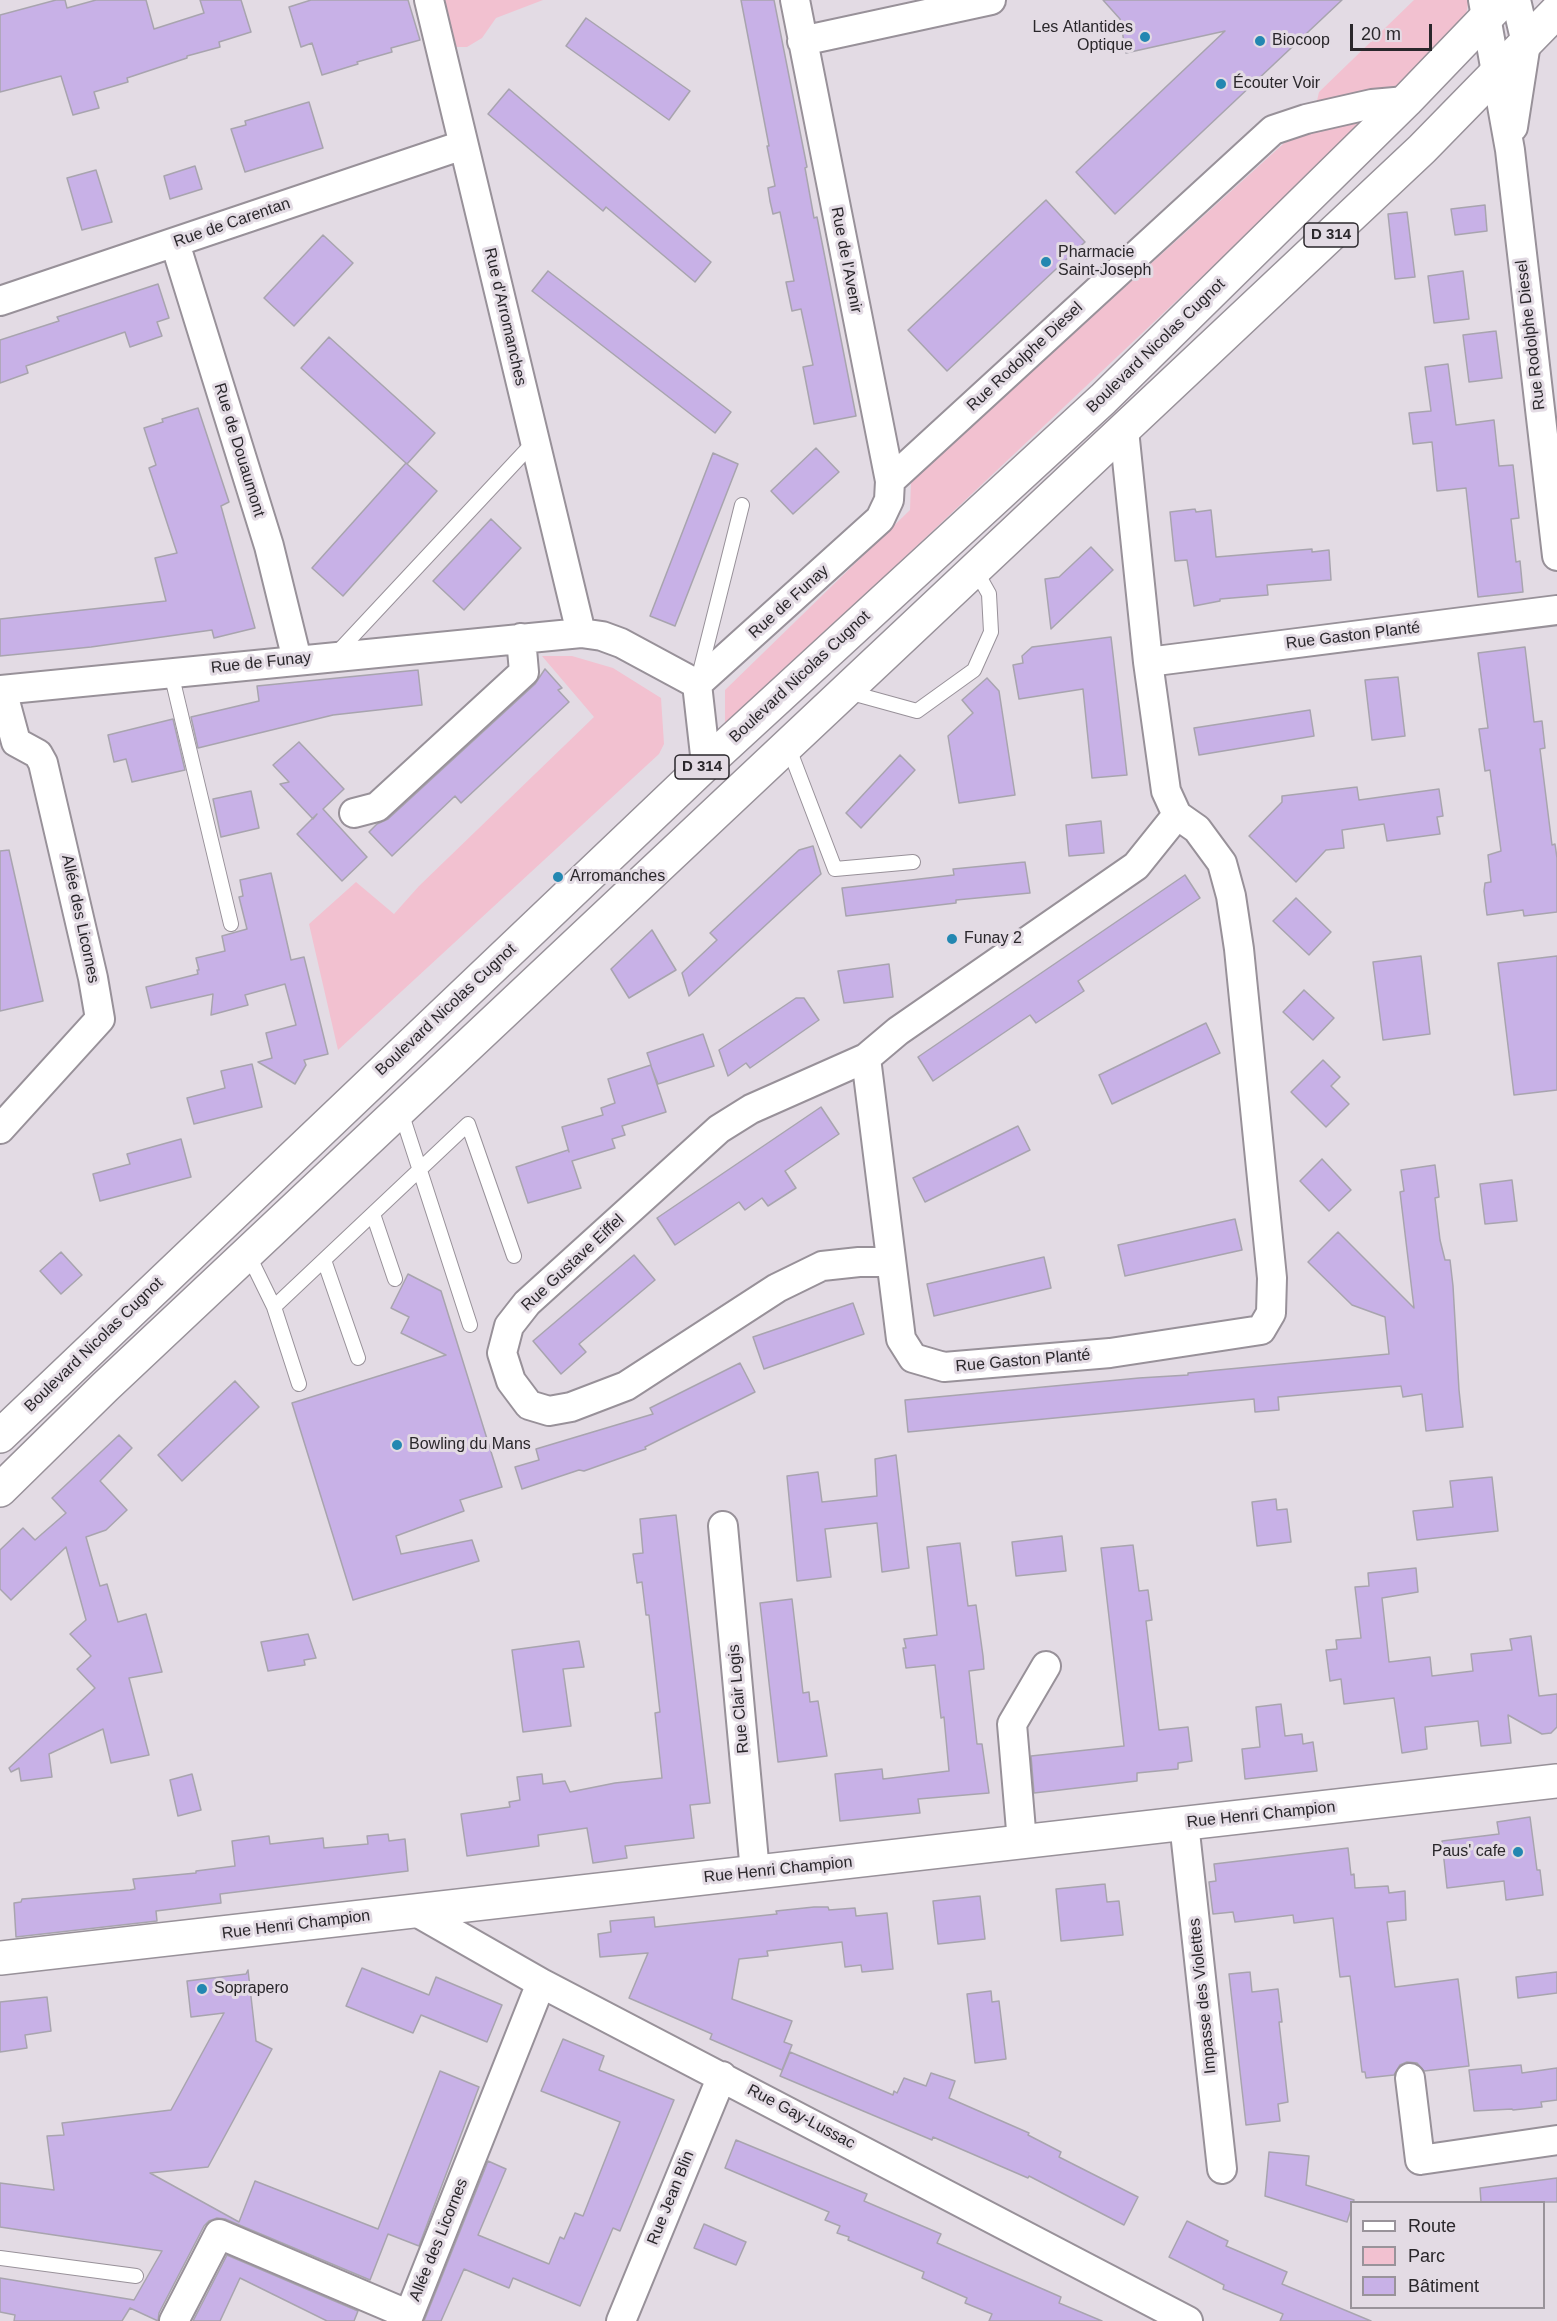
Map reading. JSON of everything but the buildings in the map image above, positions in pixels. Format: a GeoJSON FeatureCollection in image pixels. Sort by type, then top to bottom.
{"type":"FeatureCollection","features":[{"type":"Feature","properties":{"kind":"main road","name":"Boulevard Nicolas Cugnot"},"geometry":{"type":"LineString","coordinates":[[0,1436],[705,764],[1103,399],[1411,96],[1491,6]]}},
{"type":"Feature","properties":{"kind":"main road","name":"D 314"},"geometry":{"type":"LineString","coordinates":[[0,1490],[114,1379],[1449,122],[1557,11]]}},
{"type":"Feature","properties":{"kind":"main road"},"geometry":{"type":"LineString","coordinates":[[1411,96],[1432,84],[1447,88],[1453,98],[1454,107],[1449,122]]}},
{"type":"Feature","properties":{"kind":"main road","name":"Rue Henri Champion"},"geometry":{"type":"LineString","coordinates":[[0,1958],[1557,1781]]}},
{"type":"Feature","properties":{"kind":"street","name":"Rue d'Arromanches"},"geometry":{"type":"LineString","coordinates":[[429,0],[581,633]]}},
{"type":"Feature","properties":{"kind":"street","name":"Rue de l'Avenir"},"geometry":{"type":"LineString","coordinates":[[795,0],[890,481],[889,500],[880,519]]}},
{"type":"Feature","properties":{"kind":"street"},"geometry":{"type":"LineString","coordinates":[[802,41],[991,0]]}},
{"type":"Feature","properties":{"kind":"street"},"geometry":{"type":"LineString","coordinates":[[1510,150],[1526,43],[1516,0]]}},
{"type":"Feature","properties":{"kind":"street"},"geometry":{"type":"LineString","coordinates":[[1491,6],[1496,74],[1510,150]]}},
{"type":"Feature","properties":{"kind":"street","name":"Rue Rodolphe Diesel"},"geometry":{"type":"LineString","coordinates":[[890,481],[1274,130],[1306,119],[1411,96]]}},
{"type":"Feature","properties":{"kind":"street","name":"Rue de Carentan"},"geometry":{"type":"LineString","coordinates":[[0,301],[463,145]]}},
{"type":"Feature","properties":{"kind":"street","name":"Rue Rodolphe Diesel"},"geometry":{"type":"LineString","coordinates":[[1510,150],[1557,556]]}},
{"type":"Feature","properties":{"kind":"street","name":"Rue de Douaumont"},"geometry":{"type":"LineString","coordinates":[[175,243],[269,546],[297,660]]}},
{"type":"Feature","properties":{"kind":"street","name":"Rue Gaston Planté"},"geometry":{"type":"LineString","coordinates":[[866,1058],[901,1339],[913,1358],[944,1367],[1110,1353],[1261,1330],[1271,1313],[1272,1278],[1238,938],[1231,896],[1222,863],[1197,829],[1177,815],[1166,791],[1148,662],[1124,430]]}},
{"type":"Feature","properties":{"kind":"street","name":"Rue de Funay"},"geometry":{"type":"LineString","coordinates":[[1,690],[581,633],[602,636],[621,643],[697,684],[880,519]]}},
{"type":"Feature","properties":{"kind":"street","name":"Rue Gaston Planté"},"geometry":{"type":"LineString","coordinates":[[1148,662],[1557,610]]}},
{"type":"Feature","properties":{"kind":"street"},"geometry":{"type":"LineString","coordinates":[[354,813],[377,807],[524,672],[521,638]]}},
{"type":"Feature","properties":{"kind":"street"},"geometry":{"type":"LineString","coordinates":[[697,684],[705,764]]}},
{"type":"Feature","properties":{"kind":"street","name":"Allée des Licornes"},"geometry":{"type":"LineString","coordinates":[[0,1129],[100,1019],[93,978],[43,763],[38,754],[16,742],[1,690]]}},
{"type":"Feature","properties":{"kind":"street"},"geometry":{"type":"LineString","coordinates":[[866,1058],[898,1031],[1136,866],[1177,815]]}},
{"type":"Feature","properties":{"kind":"street","name":"Rue Gustave Eiffel"},"geometry":{"type":"LineString","coordinates":[[866,1058],[751,1109],[719,1129],[527,1303],[509,1326],[502,1353],[511,1381],[529,1404],[549,1411],[571,1407],[626,1386],[777,1288],[822,1266],[859,1262],[891,1262]]}},
{"type":"Feature","properties":{"kind":"street","name":"Rue Clair Logis"},"geometry":{"type":"LineString","coordinates":[[723,1526],[755,1872]]}},
{"type":"Feature","properties":{"kind":"street"},"geometry":{"type":"LineString","coordinates":[[1022,1842],[1012,1724],[1046,1666]]}},
{"type":"Feature","properties":{"kind":"street","name":"Impasse des Violettes"},"geometry":{"type":"LineString","coordinates":[[1184,1823],[1222,2169]]}},
{"type":"Feature","properties":{"kind":"street","name":"Rue Gay-Lussac"},"geometry":{"type":"LineString","coordinates":[[415,1911],[541,1983],[1188,2321]]}},
{"type":"Feature","properties":{"kind":"street","name":"Allée des Licornes"},"geometry":{"type":"LineString","coordinates":[[174,2321],[219,2234],[409,2315],[541,1983]]}},
{"type":"Feature","properties":{"kind":"street","name":"Rue Jean Blin"},"geometry":{"type":"LineString","coordinates":[[621,2321],[722,2076]]}},
{"type":"Feature","properties":{"kind":"street"},"geometry":{"type":"LineString","coordinates":[[1410,2078],[1420,2160],[1557,2140]]}},
{"type":"Feature","properties":{"kind":"lane"},"geometry":{"type":"LineString","coordinates":[[333,656],[534,442]]}},
{"type":"Feature","properties":{"kind":"lane"},"geometry":{"type":"LineString","coordinates":[[697,684],[742,505]]}},
{"type":"Feature","properties":{"kind":"lane"},"geometry":{"type":"LineString","coordinates":[[846,691],[917,711],[974,670],[991,632],[990,594],[975,569]]}},
{"type":"Feature","properties":{"kind":"lane"},"geometry":{"type":"LineString","coordinates":[[171,673],[231,924]]}},
{"type":"Feature","properties":{"kind":"lane"},"geometry":{"type":"LineString","coordinates":[[788,746],[835,869],[913,862]]}},
{"type":"Feature","properties":{"kind":"lane"},"geometry":{"type":"LineString","coordinates":[[400,1110],[470,1325]]}},
{"type":"Feature","properties":{"kind":"lane"},"geometry":{"type":"LineString","coordinates":[[274,1307],[468,1124],[514,1256]]}},
{"type":"Feature","properties":{"kind":"lane"},"geometry":{"type":"LineString","coordinates":[[372,1214],[394,1280]]}},
{"type":"Feature","properties":{"kind":"lane"},"geometry":{"type":"LineString","coordinates":[[248,1253],[274,1307],[299,1383]]}},
{"type":"Feature","properties":{"kind":"lane"},"geometry":{"type":"LineString","coordinates":[[324,1260],[358,1358]]}},
{"type":"Feature","properties":{"kind":"lane"},"geometry":{"type":"LineString","coordinates":[[0,2258],[136,2276]]}},
{"type":"Feature","properties":{"kind":"green space"},"geometry":{"type":"Polygon","coordinates":[[[444,0],[543,0],[496,18],[482,38],[467,47],[454,47],[444,0]]]}},
{"type":"Feature","properties":{"kind":"green space"},"geometry":{"type":"Polygon","coordinates":[[[1414,0],[1469,0],[1464,24],[1351,136],[725,727],[725,690],[910,510],[911,481],[1282,145],[1316,105],[1319,92],[1414,0]]]}},
{"type":"Feature","properties":{"kind":"green space"},"geometry":{"type":"Polygon","coordinates":[[[542,656],[572,656],[613,668],[661,698],[664,744],[659,754],[338,1050],[309,924],[356,882],[394,914],[419,886],[594,717],[542,656]]]}},
{"type":"Feature","properties":{"kind":"place","name":"Les Atlantides Optique"},"geometry":{"type":"Point","coordinates":[1145,37]}},
{"type":"Feature","properties":{"kind":"place","name":"Biocoop"},"geometry":{"type":"Point","coordinates":[1260,41]}},
{"type":"Feature","properties":{"kind":"place","name":"Écouter Voir"},"geometry":{"type":"Point","coordinates":[1221,84]}},
{"type":"Feature","properties":{"kind":"place","name":"Pharmacie Saint-Joseph"},"geometry":{"type":"Point","coordinates":[1046,262]}},
{"type":"Feature","properties":{"kind":"place","name":"Arromanches"},"geometry":{"type":"Point","coordinates":[558,877]}},
{"type":"Feature","properties":{"kind":"place","name":"Funay 2"},"geometry":{"type":"Point","coordinates":[952,939]}},
{"type":"Feature","properties":{"kind":"place","name":"Bowling du Mans"},"geometry":{"type":"Point","coordinates":[397,1445]}},
{"type":"Feature","properties":{"kind":"place","name":"Paus' cafe"},"geometry":{"type":"Point","coordinates":[1518,1852]}},
{"type":"Feature","properties":{"kind":"place","name":"Soprapero"},"geometry":{"type":"Point","coordinates":[202,1989]}}]}
